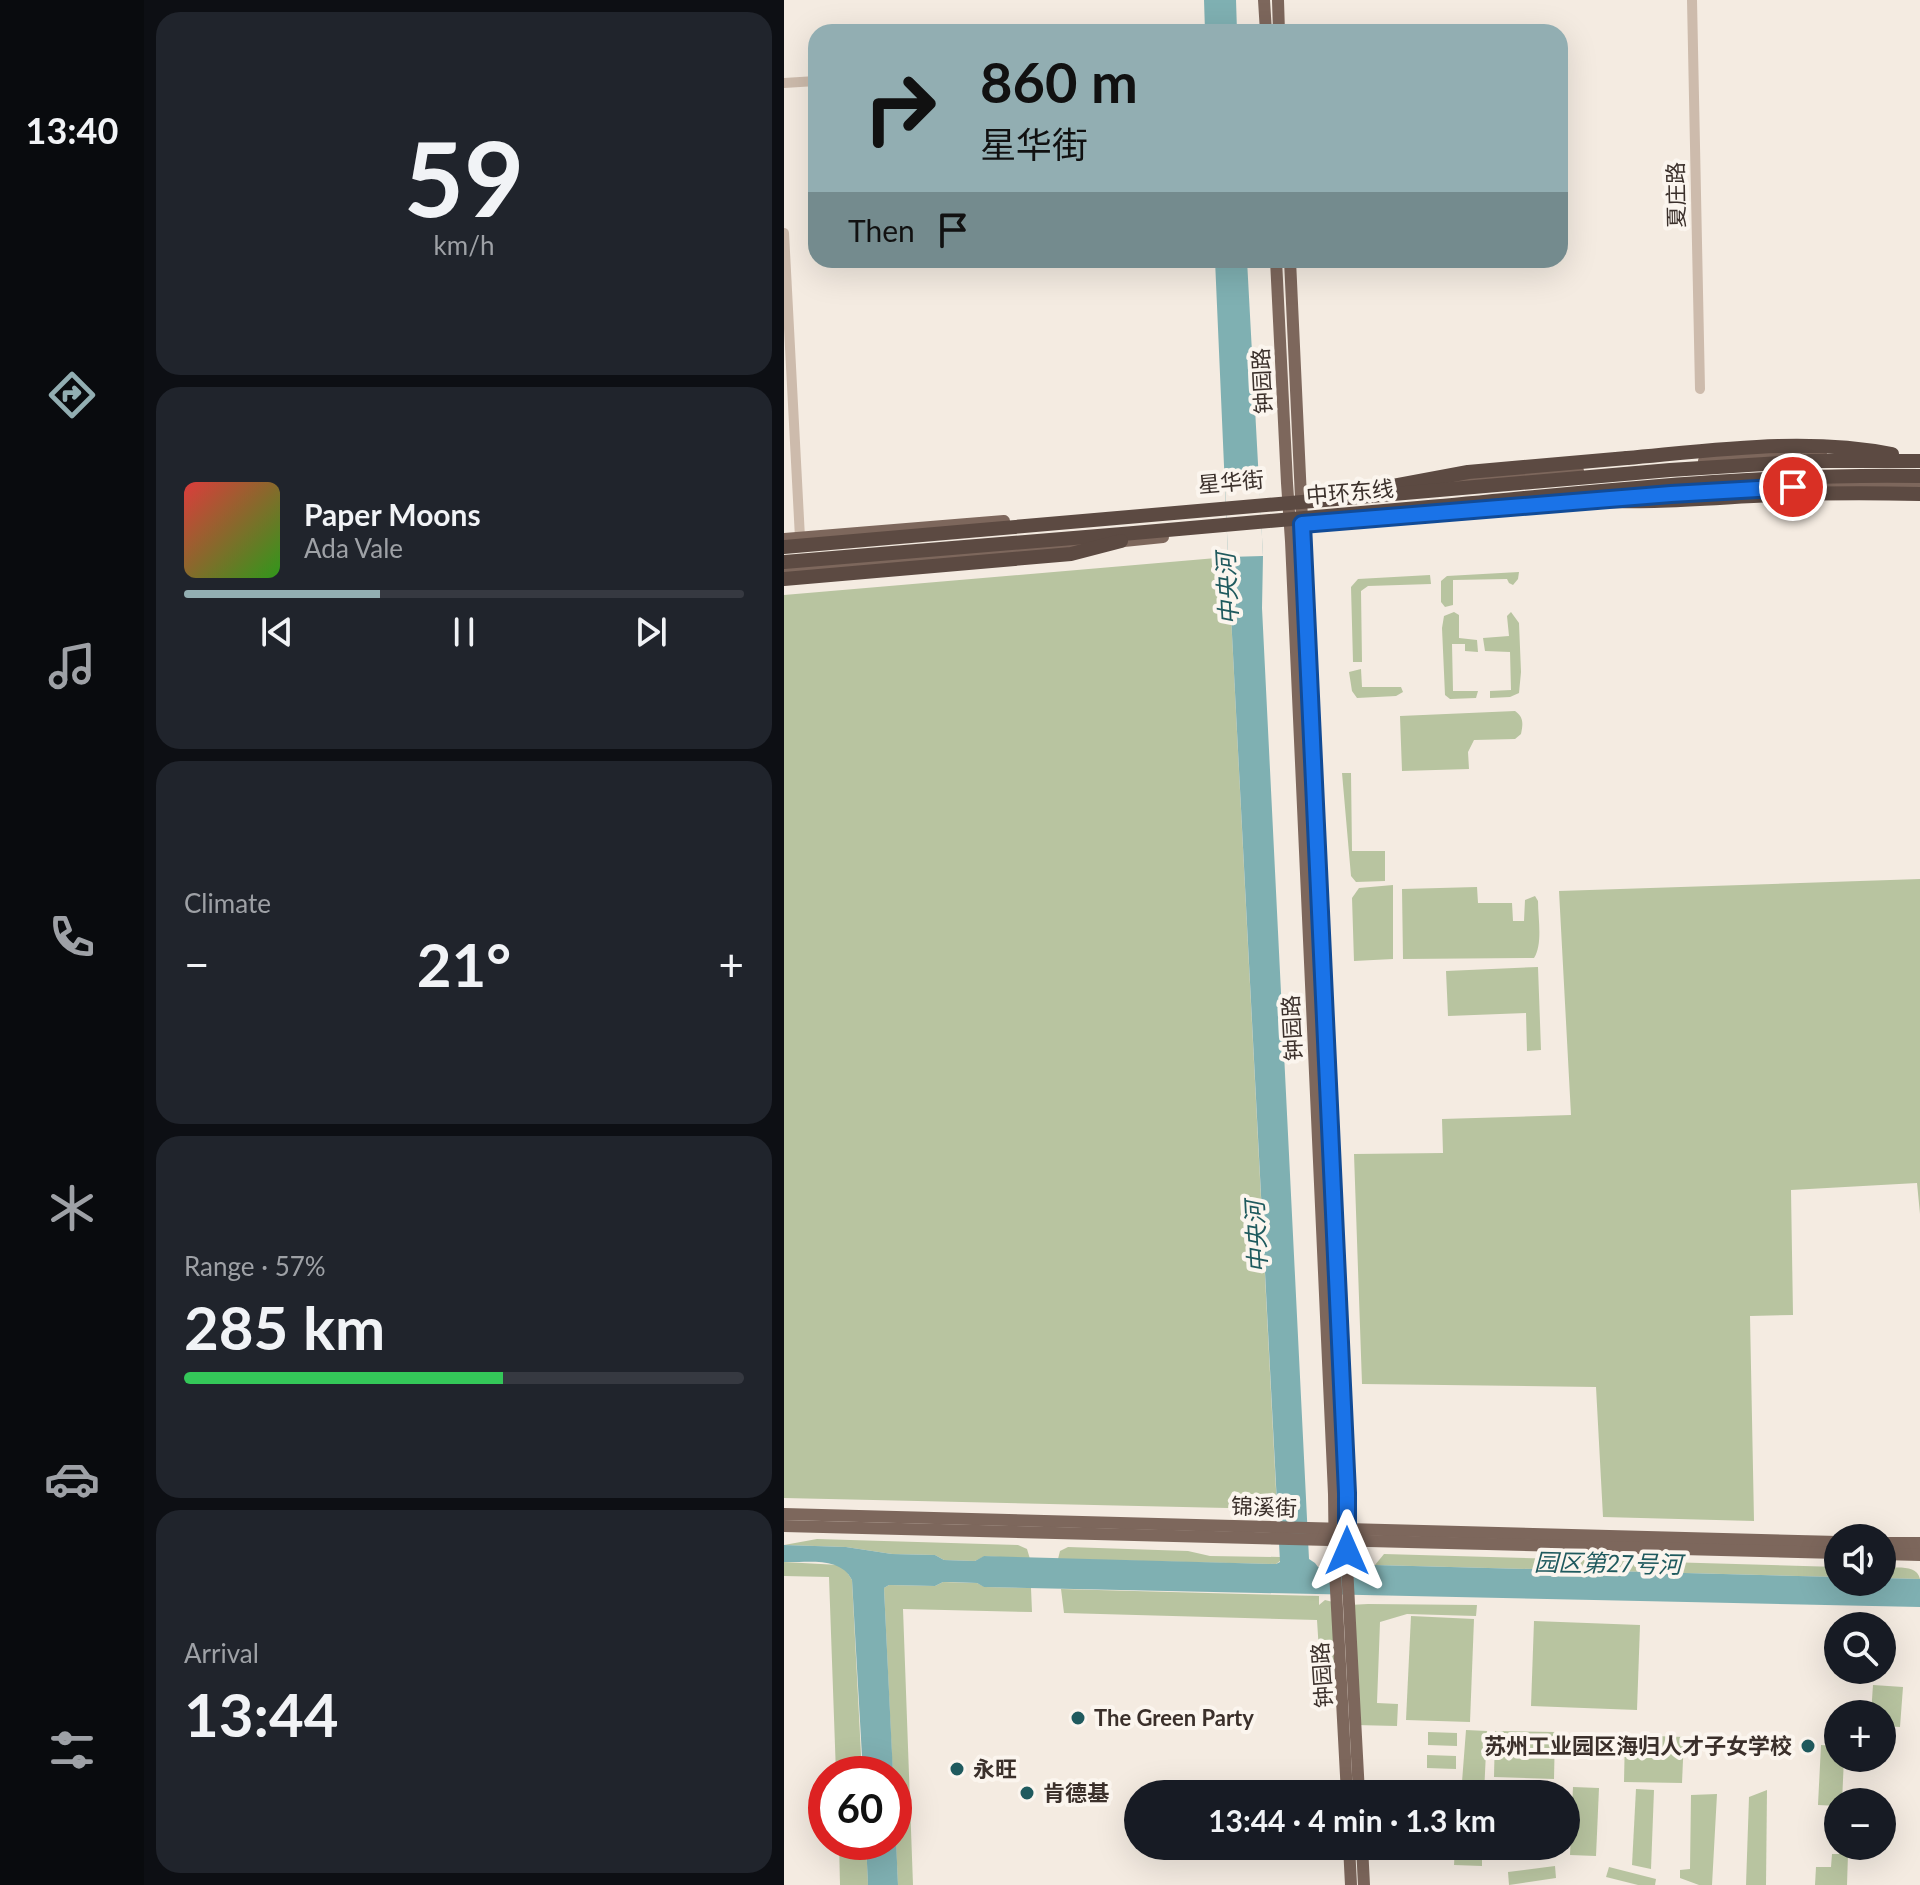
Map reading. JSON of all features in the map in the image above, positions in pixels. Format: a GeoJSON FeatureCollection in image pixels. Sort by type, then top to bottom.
{"type":"FeatureCollection","features":[{"type":"Feature","properties":{"kind":"highway"},"geometry":{"type":"LineString","coordinates":[[1393,486],[1468,472],[1739,448],[1862,448],[1920,458]]}},
{"type":"Feature","properties":{"kind":"highway","name":"中环东线"},"geometry":{"type":"LineString","coordinates":[[784,547],[1685,469],[1920,458]]}},
{"type":"Feature","properties":{"kind":"highway","name":"中环东线"},"geometry":{"type":"LineString","coordinates":[[784,562],[1671,485],[1772,478],[1920,476]]}},
{"type":"Feature","properties":{"kind":"highway"},"geometry":{"type":"LineString","coordinates":[[1533,497],[1612,502],[1826,493],[1920,494]]}},
{"type":"Feature","properties":{"kind":"highway"},"geometry":{"type":"LineString","coordinates":[[784,579],[1071,554],[1164,531]]}},
{"type":"Feature","properties":{"kind":"main road"},"geometry":{"type":"LineString","coordinates":[[1264,0],[1266,24]]}},
{"type":"Feature","properties":{"kind":"main road"},"geometry":{"type":"LineString","coordinates":[[1278,0],[1279,24]]}},
{"type":"Feature","properties":{"kind":"main road","name":"钟园路"},"geometry":{"type":"LineString","coordinates":[[1277,268],[1296,524],[1341,1566],[1358,1780]]}},
{"type":"Feature","properties":{"kind":"main road","name":"钟园路"},"geometry":{"type":"LineString","coordinates":[[1290,268],[1294,496]]}},
{"type":"Feature","properties":{"kind":"main road","name":"星华街"},"geometry":{"type":"LineString","coordinates":[[784,539],[1811,453],[1920,458]]}},
{"type":"Feature","properties":{"kind":"main road"},"geometry":{"type":"LineString","coordinates":[[784,570],[1069,547],[1296,524],[1759,489],[1920,487]]}},
{"type":"Feature","properties":{"kind":"main road","name":"锦溪街"},"geometry":{"type":"LineString","coordinates":[[784,1514],[1824,1552]]}},
{"type":"Feature","properties":{"kind":"main road","name":"锦溪街"},"geometry":{"type":"LineString","coordinates":[[784,1526],[1277,1533]]}},
{"type":"Feature","properties":{"kind":"main road","name":"锦溪街"},"geometry":{"type":"LineString","coordinates":[[1341,1535],[1824,1542]]}},
{"type":"Feature","properties":{"kind":"main road"},"geometry":{"type":"LineString","coordinates":[[1896,1543],[1920,1543]]}},
{"type":"Feature","properties":{"kind":"main road"},"geometry":{"type":"LineString","coordinates":[[1896,1554],[1920,1555]]}},
{"type":"Feature","properties":{"kind":"main road","name":"钟园路"},"geometry":{"type":"LineString","coordinates":[[1343,1600],[1347,1780]]}},
{"type":"Feature","properties":{"kind":"main road"},"geometry":{"type":"LineString","coordinates":[[1350,1860],[1351,1885]]}},
{"type":"Feature","properties":{"kind":"main road"},"geometry":{"type":"LineString","coordinates":[[1363,1860],[1364,1885]]}},
{"type":"Feature","properties":{"kind":"street","name":"夏庄路"},"geometry":{"type":"LineString","coordinates":[[1692,0],[1700,389]]}},
{"type":"Feature","properties":{"kind":"street"},"geometry":{"type":"LineString","coordinates":[[784,83],[808,82]]}},
{"type":"Feature","properties":{"kind":"street"},"geometry":{"type":"LineString","coordinates":[[784,233],[800,538]]}},
{"type":"Feature","properties":{"kind":"green space"},"geometry":{"type":"Polygon","coordinates":[[[1228,557],[1277,1509],[784,1498],[784,595],[1228,557]]]}},
{"type":"Feature","properties":{"kind":"green space"},"geometry":{"type":"Polygon","coordinates":[[[1519,572],[1513,585],[1507,579],[1453,580],[1453,605],[1445,607],[1441,602],[1441,581],[1447,576],[1519,572]]]}},
{"type":"Feature","properties":{"kind":"green space"},"geometry":{"type":"Polygon","coordinates":[[[1430,575],[1431,584],[1368,586],[1361,591],[1362,662],[1353,662],[1351,587],[1358,579],[1430,575]]]}},
{"type":"Feature","properties":{"kind":"green space"},"geometry":{"type":"Polygon","coordinates":[[[1454,612],[1459,615],[1459,638],[1477,640],[1478,652],[1465,651],[1465,644],[1452,644],[1453,691],[1478,691],[1476,698],[1450,699],[1445,695],[1442,628],[1444,616],[1454,612]]]}},
{"type":"Feature","properties":{"kind":"green space"},"geometry":{"type":"Polygon","coordinates":[[[1511,612],[1519,623],[1519,693],[1510,697],[1490,698],[1490,691],[1511,690],[1510,652],[1485,651],[1483,638],[1509,636],[1507,616],[1511,612]]]}},
{"type":"Feature","properties":{"kind":"green space"},"geometry":{"type":"Polygon","coordinates":[[[1361,669],[1362,687],[1401,687],[1403,692],[1396,696],[1357,698],[1352,691],[1349,672],[1361,669]]]}},
{"type":"Feature","properties":{"kind":"green space"},"geometry":{"type":"Polygon","coordinates":[[[1515,711],[1522,721],[1521,734],[1515,739],[1474,740],[1468,752],[1469,769],[1402,771],[1400,716],[1515,711]]]}},
{"type":"Feature","properties":{"kind":"green space"},"geometry":{"type":"Polygon","coordinates":[[[1342,773],[1351,773],[1352,851],[1385,851],[1385,881],[1356,882],[1351,876],[1342,773]]]}},
{"type":"Feature","properties":{"kind":"green space"},"geometry":{"type":"Polygon","coordinates":[[[1920,879],[1920,1214],[1917,1183],[1791,1190],[1793,1315],[1750,1316],[1754,1521],[1603,1517],[1596,1387],[1362,1384],[1354,1154],[1443,1153],[1442,1119],[1571,1115],[1559,891],[1920,879]]]}},
{"type":"Feature","properties":{"kind":"green space"},"geometry":{"type":"Polygon","coordinates":[[[1393,885],[1393,959],[1354,961],[1352,898],[1359,888],[1393,885]]]}},
{"type":"Feature","properties":{"kind":"green space"},"geometry":{"type":"Polygon","coordinates":[[[1477,887],[1478,903],[1512,903],[1513,921],[1524,921],[1525,900],[1535,896],[1538,901],[1539,931],[1534,958],[1403,959],[1402,889],[1477,887]]]}},
{"type":"Feature","properties":{"kind":"green space"},"geometry":{"type":"Polygon","coordinates":[[[1538,967],[1541,1050],[1527,1051],[1526,1013],[1448,1016],[1446,971],[1538,967]]]}},
{"type":"Feature","properties":{"kind":"green space"},"geometry":{"type":"Polygon","coordinates":[[[817,1539],[1018,1545],[1027,1549],[1030,1559],[985,1556],[975,1561],[944,1560],[935,1555],[784,1545],[817,1539]]]}},
{"type":"Feature","properties":{"kind":"green space"},"geometry":{"type":"Polygon","coordinates":[[[1068,1547],[1280,1557],[1280,1561],[1276,1564],[1058,1559],[1060,1551],[1068,1547]]]}},
{"type":"Feature","properties":{"kind":"green space"},"geometry":{"type":"Polygon","coordinates":[[[1384,1554],[1824,1567],[1824,1577],[1375,1565],[1384,1554]]]}},
{"type":"Feature","properties":{"kind":"green space"},"geometry":{"type":"Polygon","coordinates":[[[784,1562],[839,1565],[852,1580],[861,1756],[835,1756],[829,1577],[784,1576],[784,1562]]]}},
{"type":"Feature","properties":{"kind":"green space"},"geometry":{"type":"Polygon","coordinates":[[[1896,1568],[1915,1571],[1920,1579],[1896,1578],[1896,1568]]]}},
{"type":"Feature","properties":{"kind":"green space"},"geometry":{"type":"Polygon","coordinates":[[[943,1582],[1031,1588],[1032,1612],[903,1609],[908,1756],[892,1756],[884,1588],[889,1585],[935,1586],[943,1582]]]}},
{"type":"Feature","properties":{"kind":"green space"},"geometry":{"type":"Polygon","coordinates":[[[1061,1589],[1319,1596],[1319,1605],[1325,1600],[1333,1602],[1335,1697],[1322,1698],[1317,1620],[1064,1613],[1061,1589]]]}},
{"type":"Feature","properties":{"kind":"green space"},"geometry":{"type":"Polygon","coordinates":[[[1349,1605],[1477,1605],[1476,1616],[1407,1614],[1380,1622],[1377,1703],[1398,1704],[1397,1726],[1355,1725],[1349,1605]]]}},
{"type":"Feature","properties":{"kind":"green space"},"geometry":{"type":"Polygon","coordinates":[[[1411,1616],[1474,1619],[1470,1722],[1406,1720],[1411,1616]]]}},
{"type":"Feature","properties":{"kind":"green space"},"geometry":{"type":"Polygon","coordinates":[[[1534,1621],[1640,1625],[1637,1710],[1531,1706],[1534,1621]]]}},
{"type":"Feature","properties":{"kind":"green space"},"geometry":{"type":"Polygon","coordinates":[[[1873,1685],[1903,1687],[1900,1727],[1896,1727],[1896,1700],[1872,1700],[1873,1685]]]}},
{"type":"Feature","properties":{"kind":"green space"},"geometry":{"type":"Polygon","coordinates":[[[1466,1730],[1487,1731],[1485,1780],[1462,1780],[1466,1730]]]}},
{"type":"Feature","properties":{"kind":"green space"},"geometry":{"type":"Polygon","coordinates":[[[1495,1731],[1555,1732],[1554,1779],[1494,1777],[1495,1731]]]}},
{"type":"Feature","properties":{"kind":"green space"},"geometry":{"type":"Polygon","coordinates":[[[1428,1732],[1457,1733],[1457,1746],[1428,1745],[1428,1732]]]}},
{"type":"Feature","properties":{"kind":"green space"},"geometry":{"type":"Polygon","coordinates":[[[1625,1735],[1684,1737],[1682,1783],[1624,1782],[1625,1735]]]}},
{"type":"Feature","properties":{"kind":"green space"},"geometry":{"type":"Polygon","coordinates":[[[1821,1745],[1824,1745],[1824,1772],[1843,1772],[1843,1788],[1824,1788],[1824,1805],[1818,1805],[1821,1745]]]}},
{"type":"Feature","properties":{"kind":"green space"},"geometry":{"type":"Polygon","coordinates":[[[1427,1755],[1456,1756],[1456,1769],[1427,1768],[1427,1755]]]}},
{"type":"Feature","properties":{"kind":"green space"},"geometry":{"type":"Polygon","coordinates":[[[1580,1787],[1599,1788],[1596,1856],[1580,1855],[1580,1787]]]}},
{"type":"Feature","properties":{"kind":"green space"},"geometry":{"type":"Polygon","coordinates":[[[1636,1789],[1654,1790],[1651,1869],[1632,1865],[1636,1789]]]}},
{"type":"Feature","properties":{"kind":"green space"},"geometry":{"type":"Polygon","coordinates":[[[1767,1790],[1766,1885],[1746,1885],[1749,1797],[1767,1790]]]}},
{"type":"Feature","properties":{"kind":"green space"},"geometry":{"type":"Polygon","coordinates":[[[1717,1794],[1712,1885],[1699,1885],[1680,1878],[1680,1870],[1690,1869],[1691,1795],[1717,1794]]]}},
{"type":"Feature","properties":{"kind":"green space"},"geometry":{"type":"Polygon","coordinates":[[[912,1857],[913,1885],[898,1885],[897,1860],[912,1860],[912,1857]]]}},
{"type":"Feature","properties":{"kind":"green space"},"geometry":{"type":"Polygon","coordinates":[[[839,1860],[867,1860],[868,1885],[840,1885],[839,1860]]]}},
{"type":"Feature","properties":{"kind":"green space"},"geometry":{"type":"Polygon","coordinates":[[[1454,1860],[1482,1860],[1482,1866],[1454,1865],[1454,1860]]]}},
{"type":"Feature","properties":{"kind":"green space"},"geometry":{"type":"Polygon","coordinates":[[[1832,1860],[1848,1860],[1847,1885],[1815,1885],[1816,1867],[1831,1867],[1832,1860]]]}},
{"type":"Feature","properties":{"kind":"green space"},"geometry":{"type":"Polygon","coordinates":[[[1555,1866],[1556,1878],[1509,1885],[1508,1872],[1555,1866]]]}},
{"type":"Feature","properties":{"kind":"green space"},"geometry":{"type":"Polygon","coordinates":[[[1609,1867],[1656,1879],[1655,1885],[1638,1885],[1606,1877],[1609,1867]]]}},
{"type":"Feature","properties":{"kind":"water"},"geometry":{"type":"Polygon","coordinates":[[[1204,0],[1236,0],[1237,24],[1205,24],[1204,0]]]}},
{"type":"Feature","properties":{"kind":"water"},"geometry":{"type":"Polygon","coordinates":[[[1215,268],[1247,268],[1309,1559],[1318,1567],[1370,1568],[1375,1565],[1824,1577],[1824,1596],[1896,1596],[1896,1578],[1920,1579],[1920,1607],[984,1587],[977,1583],[951,1582],[935,1586],[889,1585],[884,1588],[892,1756],[862,1756],[852,1580],[847,1572],[831,1564],[784,1562],[784,1545],[935,1555],[944,1560],[975,1561],[984,1556],[1280,1562],[1215,268]]]}},
{"type":"Feature","properties":{"kind":"water"},"geometry":{"type":"Polygon","coordinates":[[[867,1860],[897,1860],[898,1885],[868,1885],[867,1860]]]}},
{"type":"Feature","properties":{"kind":"pier"},"geometry":{"type":"Polygon","coordinates":[[[1259,477],[1263,556],[1228,557],[1225,484],[1253,481],[1259,477]]]}},
{"type":"Feature","properties":{"kind":"place","name":"The Green Party"},"geometry":{"type":"Point","coordinates":[1078,1718]}},
{"type":"Feature","properties":{"kind":"place","name":"苏州工业园区海归人才子女学校"},"geometry":{"type":"Point","coordinates":[1808,1746]}},
{"type":"Feature","properties":{"kind":"place","name":"永旺"},"geometry":{"type":"Point","coordinates":[957,1769]}},
{"type":"Feature","properties":{"kind":"place","name":"肯德基"},"geometry":{"type":"Point","coordinates":[1027,1793]}},
{"type":"Feature","properties":{"kind":"route"},"geometry":{"type":"LineString","coordinates":[[1347,1551],[1347,1493],[1302,524],[1793,487]]}},
{"type":"Feature","properties":{"kind":"water label","name":"中央河"},"geometry":{"type":"Point","coordinates":[1228,589]}},
{"type":"Feature","properties":{"kind":"water label","name":"中央河"},"geometry":{"type":"Point","coordinates":[1257,1237]}},
{"type":"Feature","properties":{"kind":"water label","name":"园区第27号河"},"geometry":{"type":"Point","coordinates":[1608,1564]}}]}
